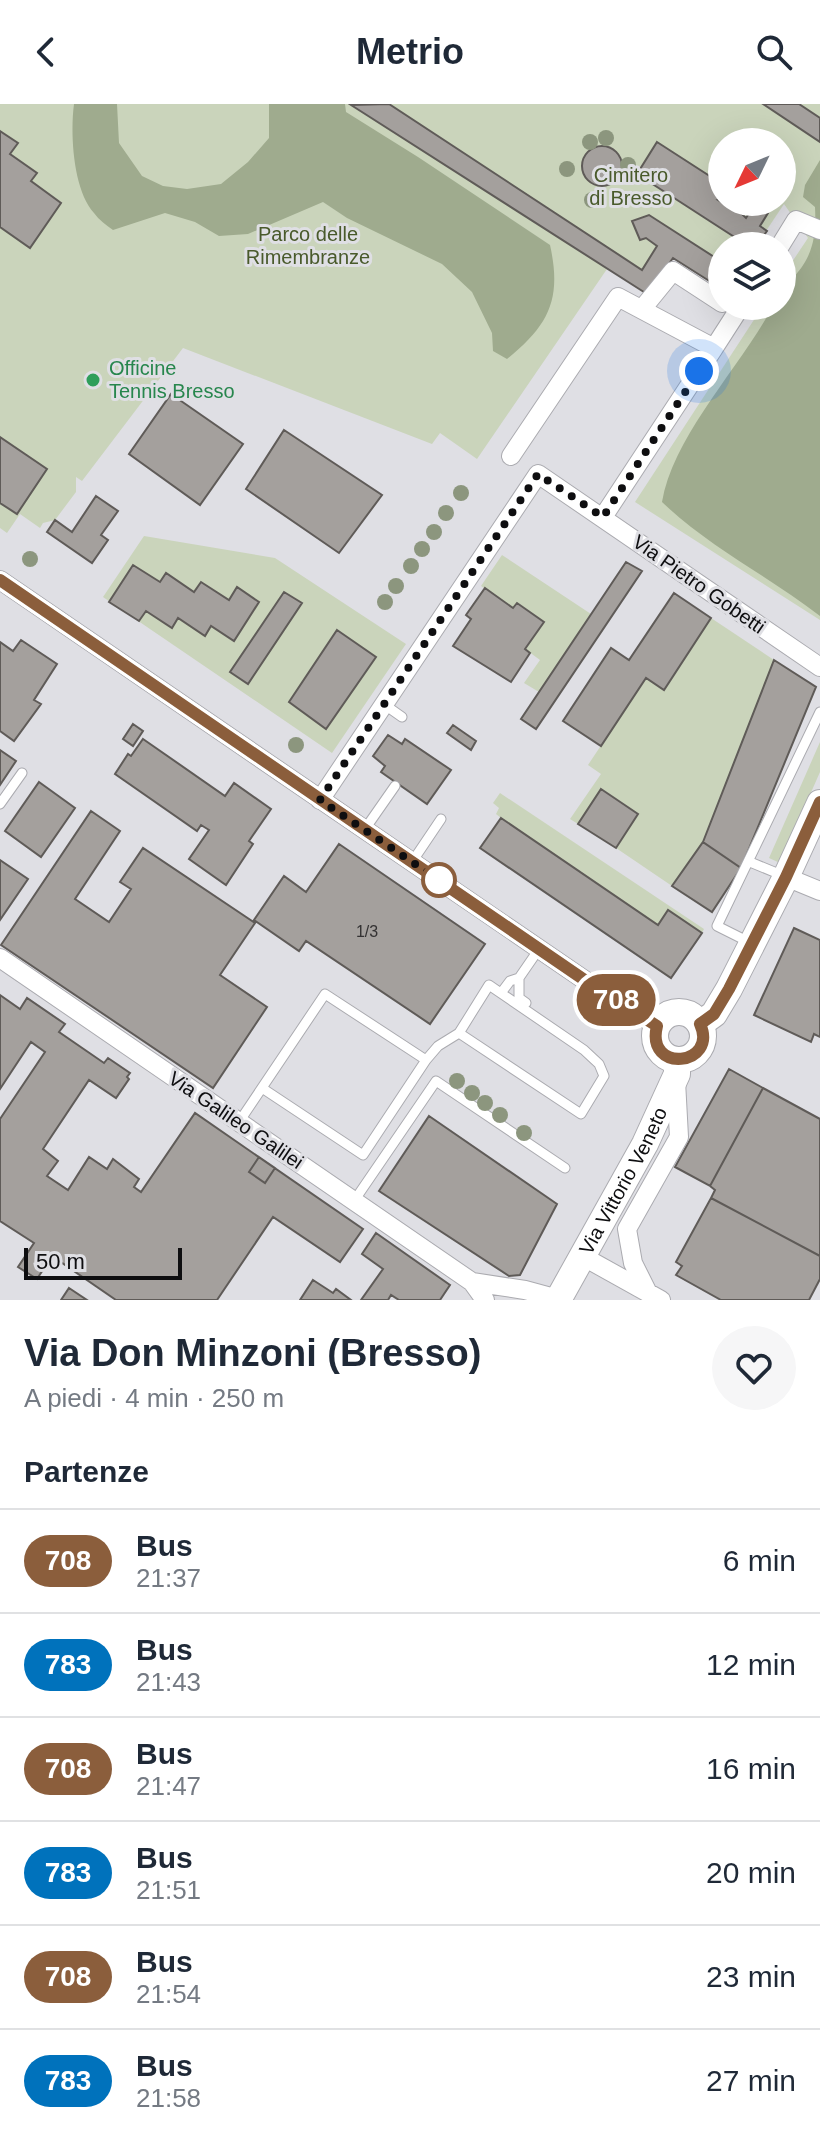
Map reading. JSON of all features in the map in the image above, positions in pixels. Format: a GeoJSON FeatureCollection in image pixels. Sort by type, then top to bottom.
{"type":"FeatureCollection","features":[{"type":"Feature","properties":{"kind":"main road"},"geometry":{"type":"LineString","coordinates":[[700,1024],[714,1014],[753,944],[820,803]]}},
{"type":"Feature","properties":{"kind":"main road"},"geometry":{"type":"LineString","coordinates":[[674,1012],[689,1014],[700,1024],[703,1030],[702,1046],[676,1069],[669,1057],[658,1048],[657,1026],[674,1012]]}},
{"type":"Feature","properties":{"kind":"main road","name":"Via Vittorio Veneto"},"geometry":{"type":"LineString","coordinates":[[558,1300],[645,1144],[676,1069]]}},
{"type":"Feature","properties":{"kind":"street"},"geometry":{"type":"LineString","coordinates":[[789,232],[796,220],[820,230]]}},
{"type":"Feature","properties":{"kind":"street"},"geometry":{"type":"LineString","coordinates":[[642,309],[673,271],[708,292]]}},
{"type":"Feature","properties":{"kind":"street"},"geometry":{"type":"LineString","coordinates":[[511,456],[618,297],[714,348]]}},
{"type":"Feature","properties":{"kind":"street"},"geometry":{"type":"LineString","coordinates":[[603,517],[714,348],[726,320]]}},
{"type":"Feature","properties":{"kind":"street","name":"Via Pietro Gobetti"},"geometry":{"type":"LineString","coordinates":[[385,705],[538,474],[820,667]]}},
{"type":"Feature","properties":{"kind":"street"},"geometry":{"type":"LineString","coordinates":[[0,580],[539,949],[657,1026]]}},
{"type":"Feature","properties":{"kind":"street"},"geometry":{"type":"LineString","coordinates":[[320,800],[385,705]]}},
{"type":"Feature","properties":{"kind":"street"},"geometry":{"type":"LineString","coordinates":[[786,877],[820,891]]}},
{"type":"Feature","properties":{"kind":"street","name":"Via Galileo Galilei"},"geometry":{"type":"LineString","coordinates":[[0,958],[472,1282],[485,1300]]}},
{"type":"Feature","properties":{"kind":"street"},"geometry":{"type":"LineString","coordinates":[[654,1296],[633,1263],[627,1229],[679,1137],[676,1069]]}},
{"type":"Feature","properties":{"kind":"street"},"geometry":{"type":"LineString","coordinates":[[582,1256],[654,1296]]}},
{"type":"Feature","properties":{"kind":"street","name":"Via Galileo Galilei"},"geometry":{"type":"LineString","coordinates":[[472,1282],[525,1290],[558,1300]]}},
{"type":"Feature","properties":{"kind":"lane"},"geometry":{"type":"LineString","coordinates":[[385,705],[402,717]]}},
{"type":"Feature","properties":{"kind":"lane"},"geometry":{"type":"LineString","coordinates":[[753,944],[717,926],[820,712]]}},
{"type":"Feature","properties":{"kind":"lane"},"geometry":{"type":"LineString","coordinates":[[0,804],[22,773]]}},
{"type":"Feature","properties":{"kind":"lane"},"geometry":{"type":"LineString","coordinates":[[364,830],[395,786]]}},
{"type":"Feature","properties":{"kind":"lane"},"geometry":{"type":"LineString","coordinates":[[411,862],[441,819]]}},
{"type":"Feature","properties":{"kind":"lane"},"geometry":{"type":"LineString","coordinates":[[750,862],[786,877]]}},
{"type":"Feature","properties":{"kind":"lane"},"geometry":{"type":"LineString","coordinates":[[539,949],[519,978],[519,998],[542,1013],[547,1024]]}},
{"type":"Feature","properties":{"kind":"lane"},"geometry":{"type":"LineString","coordinates":[[501,993],[510,981],[519,978]]}},
{"type":"Feature","properties":{"kind":"lane"},"geometry":{"type":"LineString","coordinates":[[262,1088],[363,1155],[426,1060],[438,1046],[459,1033],[489,985],[584,1050],[599,1064],[604,1076],[581,1114],[459,1033]]}},
{"type":"Feature","properties":{"kind":"lane"},"geometry":{"type":"LineString","coordinates":[[239,1122],[325,994],[426,1060]]}},
{"type":"Feature","properties":{"kind":"lane"},"geometry":{"type":"LineString","coordinates":[[354,1201],[436,1081],[565,1168]]}},
{"type":"Feature","properties":{"kind":"green space"},"geometry":{"type":"Polygon","coordinates":[[[0,104],[820,104],[820,620],[635,502],[754,320],[796,320],[796,256],[808,238],[792,216],[796,216],[796,128],[708,128],[708,216],[776,216],[765,232],[708,232],[708,280],[673,258],[647,294],[607,269],[477,459],[440,433],[432,444],[183,348],[82,481],[76,477],[76,492],[55,520],[43,523],[40,528],[20,514],[7,533],[0,528],[0,104]]]}},
{"type":"Feature","properties":{"kind":"green space"},"geometry":{"type":"Polygon","coordinates":[[[74,104],[117,104],[119,143],[142,176],[163,186],[187,189],[221,184],[248,162],[269,138],[269,104],[345,104],[346,112],[550,245],[554,281],[549,310],[533,334],[507,359],[493,351],[492,333],[472,292],[442,264],[347,218],[323,202],[248,234],[219,236],[195,222],[165,213],[113,230],[96,216],[81,190],[73,146],[74,104]]]}},
{"type":"Feature","properties":{"kind":"green space"},"geometry":{"type":"Polygon","coordinates":[[[820,160],[820,616],[699,533],[662,502],[679,452],[764,320],[796,320],[796,275],[811,249],[815,222],[815,207],[803,197],[805,185],[820,160]]]}},
{"type":"Feature","properties":{"kind":"green space"},"geometry":{"type":"Polygon","coordinates":[[[144,536],[275,558],[406,644],[332,753],[103,597],[144,536]]]}},
{"type":"Feature","properties":{"kind":"green space"},"geometry":{"type":"Polygon","coordinates":[[[502,555],[591,614],[539,692],[524,683],[540,660],[525,649],[543,621],[518,603],[513,608],[481,586],[502,555]]]}},
{"type":"Feature","properties":{"kind":"green space"},"geometry":{"type":"Polygon","coordinates":[[[711,618],[774,660],[703,842],[672,886],[616,848],[638,814],[602,789],[578,824],[570,819],[601,774],[588,765],[646,678],[664,689],[711,618]]]}},
{"type":"Feature","properties":{"kind":"green space"},"geometry":{"type":"Polygon","coordinates":[[[820,742],[820,772],[780,863],[769,858],[820,742]]]}},
{"type":"Feature","properties":{"kind":"green space"},"geometry":{"type":"Polygon","coordinates":[[[500,793],[704,929],[702,933],[669,910],[658,925],[501,818],[496,814],[499,808],[493,803],[500,793]]]}},
{"type":"Feature","properties":{"kind":"building"},"geometry":{"type":"Polygon","coordinates":[[[389,104],[642,270],[657,246],[646,238],[640,240],[632,221],[649,215],[708,253],[708,280],[673,258],[647,294],[351,105],[389,104]]]}},
{"type":"Feature","properties":{"kind":"building"},"geometry":{"type":"Polygon","coordinates":[[[763,104],[799,104],[820,118],[820,142],[763,104]]]}},
{"type":"Feature","properties":{"kind":"building"},"geometry":{"type":"Polygon","coordinates":[[[0,131],[18,143],[10,154],[37,173],[31,181],[61,203],[30,248],[0,227],[0,131]]]}},
{"type":"Feature","properties":{"kind":"building"},"geometry":{"type":"Polygon","coordinates":[[[657,142],[708,175],[708,216],[766,216],[760,226],[767,231],[727,232],[637,174],[657,142]]]}},
{"type":"Feature","properties":{"kind":"building"},"geometry":{"type":"Polygon","coordinates":[[[602,146],[616,152],[622,166],[616,180],[602,186],[588,180],[582,166],[588,152],[602,146]]]}},
{"type":"Feature","properties":{"kind":"building"},"geometry":{"type":"Polygon","coordinates":[[[171,394],[243,444],[200,505],[129,454],[171,394]]]}},
{"type":"Feature","properties":{"kind":"building"},"geometry":{"type":"Polygon","coordinates":[[[284,430],[382,495],[339,553],[246,489],[284,430]]]}},
{"type":"Feature","properties":{"kind":"building"},"geometry":{"type":"Polygon","coordinates":[[[0,437],[47,469],[17,514],[0,503],[0,437]]]}},
{"type":"Feature","properties":{"kind":"building"},"geometry":{"type":"Polygon","coordinates":[[[96,496],[118,511],[101,535],[108,540],[92,563],[47,532],[55,520],[72,532],[96,496]]]}},
{"type":"Feature","properties":{"kind":"building"},"geometry":{"type":"Polygon","coordinates":[[[626,562],[642,571],[536,729],[521,719],[626,562]]]}},
{"type":"Feature","properties":{"kind":"building"},"geometry":{"type":"Polygon","coordinates":[[[133,565],[160,582],[166,573],[194,592],[201,582],[229,600],[237,587],[259,602],[234,641],[211,626],[205,636],[178,618],[172,628],[146,611],[139,621],[109,602],[133,565]]]}},
{"type":"Feature","properties":{"kind":"building"},"geometry":{"type":"Polygon","coordinates":[[[485,588],[513,608],[517,603],[544,622],[525,649],[530,653],[511,682],[453,646],[471,619],[466,615],[485,588]]]}},
{"type":"Feature","properties":{"kind":"building"},"geometry":{"type":"Polygon","coordinates":[[[284,592],[302,603],[248,684],[230,672],[284,592]]]}},
{"type":"Feature","properties":{"kind":"building"},"geometry":{"type":"Polygon","coordinates":[[[674,593],[711,618],[664,690],[646,678],[601,746],[563,721],[611,648],[629,660],[674,593]]]}},
{"type":"Feature","properties":{"kind":"building"},"geometry":{"type":"Polygon","coordinates":[[[337,630],[376,657],[326,729],[289,702],[337,630]]]}},
{"type":"Feature","properties":{"kind":"building"},"geometry":{"type":"Polygon","coordinates":[[[21,640],[57,664],[34,700],[41,704],[14,741],[0,731],[0,642],[13,651],[21,640]]]}},
{"type":"Feature","properties":{"kind":"building"},"geometry":{"type":"Polygon","coordinates":[[[774,660],[816,687],[741,868],[703,842],[774,660]]]}},
{"type":"Feature","properties":{"kind":"building"},"geometry":{"type":"Polygon","coordinates":[[[133,724],[143,731],[133,746],[123,739],[133,724]]]}},
{"type":"Feature","properties":{"kind":"building"},"geometry":{"type":"Polygon","coordinates":[[[453,725],[476,741],[471,750],[447,733],[453,725]]]}},
{"type":"Feature","properties":{"kind":"building"},"geometry":{"type":"Polygon","coordinates":[[[388,735],[402,744],[405,739],[451,770],[427,804],[381,772],[385,766],[373,756],[388,735]]]}},
{"type":"Feature","properties":{"kind":"building"},"geometry":{"type":"Polygon","coordinates":[[[143,739],[225,796],[234,783],[271,809],[249,841],[253,844],[226,885],[189,859],[209,830],[201,825],[197,831],[115,774],[143,739]]]}},
{"type":"Feature","properties":{"kind":"building"},"geometry":{"type":"Polygon","coordinates":[[[0,750],[16,761],[0,785],[0,750]]]}},
{"type":"Feature","properties":{"kind":"building"},"geometry":{"type":"Polygon","coordinates":[[[39,782],[75,808],[41,857],[5,831],[39,782]]]}},
{"type":"Feature","properties":{"kind":"building"},"geometry":{"type":"Polygon","coordinates":[[[601,789],[638,814],[616,848],[578,824],[601,789]]]}},
{"type":"Feature","properties":{"kind":"building"},"geometry":{"type":"Polygon","coordinates":[[[91,811],[120,831],[75,899],[109,922],[131,889],[120,882],[143,848],[255,923],[220,975],[267,1007],[213,1088],[1,945],[91,811]]]}},
{"type":"Feature","properties":{"kind":"building"},"geometry":{"type":"Polygon","coordinates":[[[501,818],[658,925],[668,910],[702,933],[671,978],[480,848],[501,818]]]}},
{"type":"Feature","properties":{"kind":"building"},"geometry":{"type":"Polygon","coordinates":[[[703,842],[741,868],[712,912],[672,886],[703,842]]]}},
{"type":"Feature","properties":{"kind":"building"},"geometry":{"type":"Polygon","coordinates":[[[339,844],[485,944],[430,1024],[306,941],[299,951],[254,920],[284,876],[306,892],[339,844]]]}},
{"type":"Feature","properties":{"kind":"building"},"geometry":{"type":"Polygon","coordinates":[[[0,860],[28,879],[0,920],[0,860]]]}},
{"type":"Feature","properties":{"kind":"building"},"geometry":{"type":"Polygon","coordinates":[[[794,928],[820,940],[820,1037],[814,1034],[811,1042],[754,1015],[794,928]]]}},
{"type":"Feature","properties":{"kind":"building"},"geometry":{"type":"Polygon","coordinates":[[[0,995],[20,1009],[27,998],[65,1024],[59,1032],[104,1063],[108,1058],[130,1073],[116,1098],[89,1080],[43,1149],[58,1161],[47,1176],[68,1190],[89,1157],[107,1169],[113,1159],[139,1179],[134,1187],[141,1192],[195,1113],[363,1229],[340,1262],[273,1217],[217,1300],[116,1300],[52,1256],[37,1279],[18,1267],[34,1243],[0,1221],[0,1119],[45,1052],[31,1042],[0,1089],[0,995]]]}},
{"type":"Feature","properties":{"kind":"building"},"geometry":{"type":"Polygon","coordinates":[[[729,1069],[763,1088],[710,1186],[675,1167],[729,1069]]]}},
{"type":"Feature","properties":{"kind":"building"},"geometry":{"type":"Polygon","coordinates":[[[763,1088],[820,1119],[820,1256],[711,1198],[715,1190],[710,1186],[763,1088]]]}},
{"type":"Feature","properties":{"kind":"building"},"geometry":{"type":"Polygon","coordinates":[[[429,1116],[557,1204],[520,1275],[509,1276],[379,1191],[429,1116]]]}},
{"type":"Feature","properties":{"kind":"building"},"geometry":{"type":"Polygon","coordinates":[[[259,1157],[275,1168],[265,1183],[249,1172],[259,1157]]]}},
{"type":"Feature","properties":{"kind":"building"},"geometry":{"type":"Polygon","coordinates":[[[711,1198],[820,1256],[820,1279],[809,1300],[721,1300],[676,1275],[682,1266],[676,1262],[711,1198]]]}},
{"type":"Feature","properties":{"kind":"building"},"geometry":{"type":"Polygon","coordinates":[[[376,1233],[450,1285],[440,1300],[399,1300],[391,1295],[388,1300],[361,1300],[383,1269],[362,1254],[376,1233]]]}},
{"type":"Feature","properties":{"kind":"building"},"geometry":{"type":"Polygon","coordinates":[[[313,1280],[333,1293],[336,1289],[351,1300],[300,1300],[313,1280]]]}},
{"type":"Feature","properties":{"kind":"building"},"geometry":{"type":"Polygon","coordinates":[[[69,1288],[87,1300],[61,1300],[69,1288]]]}},
{"type":"Feature","properties":{"kind":"bus line","name":"708"},"geometry":{"type":"LineString","coordinates":[[0,580],[586,981],[657,1026],[658,1048],[677,1060],[691,1057],[702,1046],[703,1030],[700,1024],[714,1014],[729,989],[765,921],[820,802]]}},
{"type":"Feature","properties":{"kind":"place","name":"Officine Tennis Bresso"},"geometry":{"type":"Point","coordinates":[93,380]}},
{"type":"Feature","properties":{"kind":"route"},"geometry":{"type":"LineString","coordinates":[[439,880],[320,800],[538,474],[603,517],[699,371]]}},
{"type":"Feature","properties":{"kind":"park label","name":"Cimitero di Bresso"},"geometry":{"type":"Point","coordinates":[631,186]}},
{"type":"Feature","properties":{"kind":"park label","name":"Parco delle Rimembranze"},"geometry":{"type":"Point","coordinates":[308,246]}}]}
